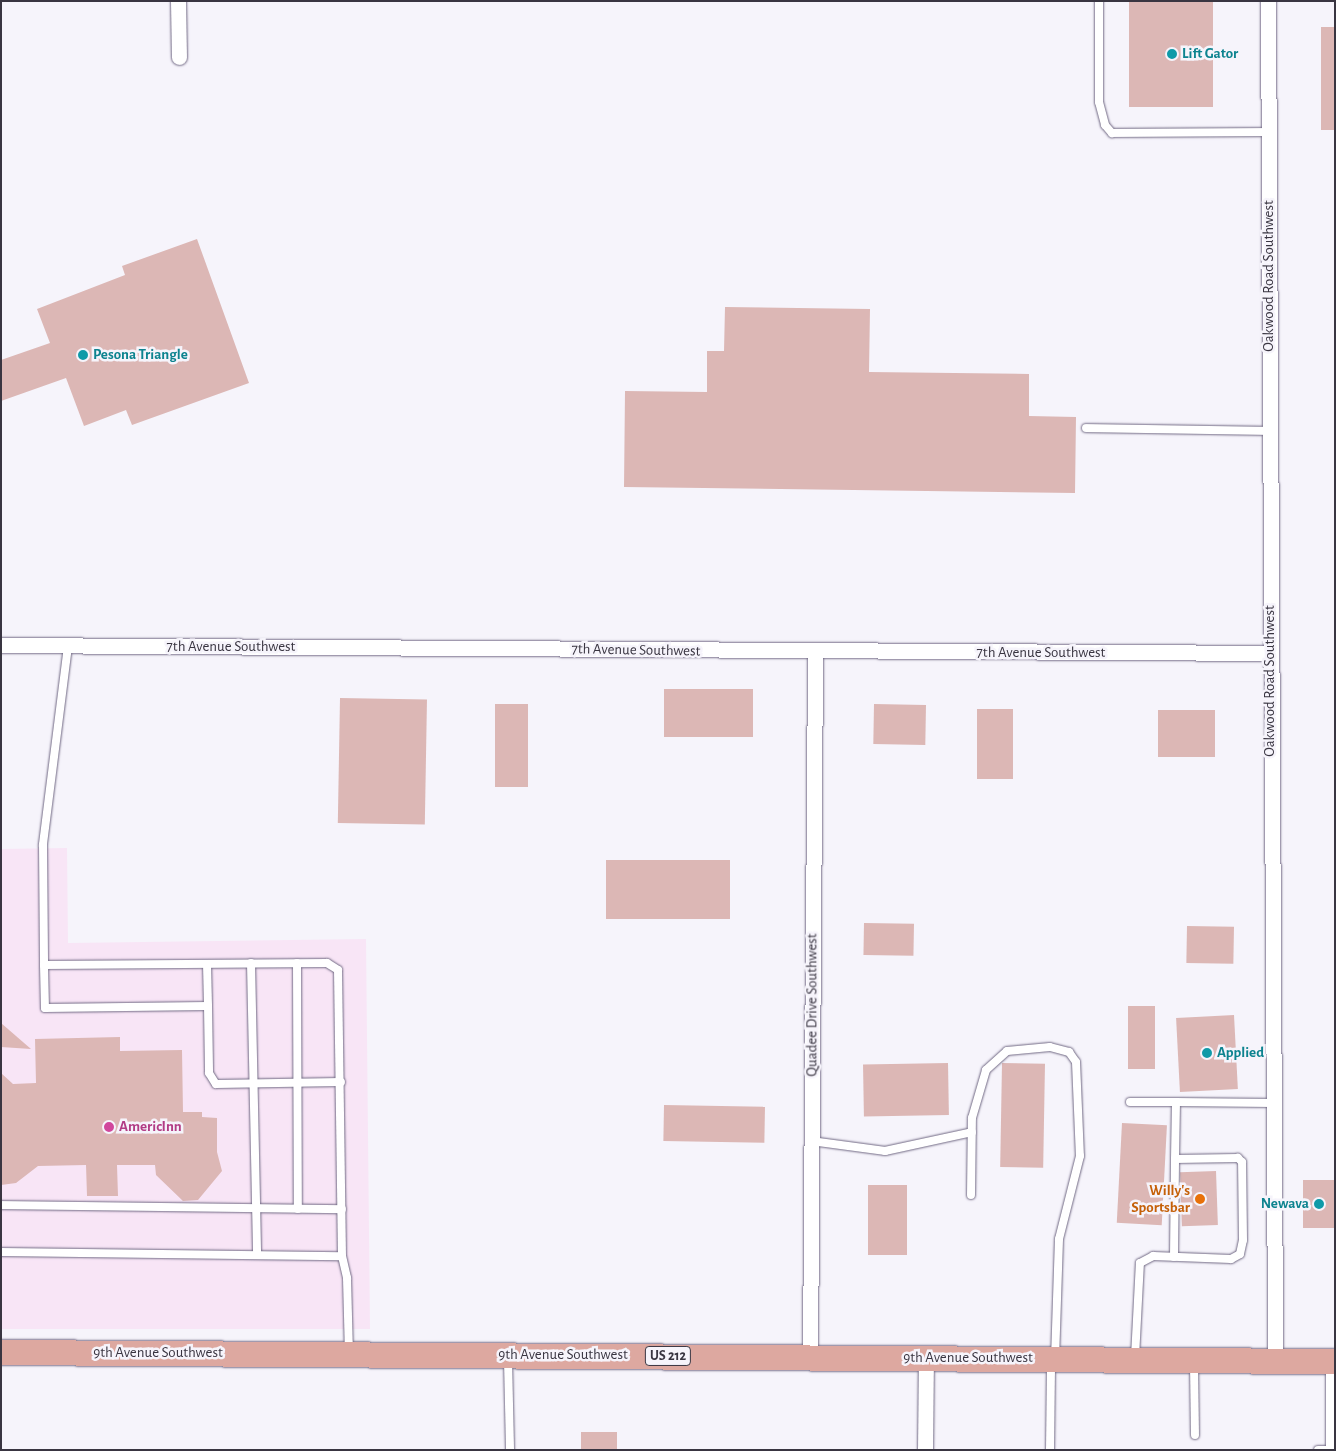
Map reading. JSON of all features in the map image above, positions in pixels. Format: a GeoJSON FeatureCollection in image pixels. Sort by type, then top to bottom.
{"type":"FeatureCollection","features":[{"type":"Feature","properties":{"kind":"main road","name":"9th Avenue Southwest"},"geometry":{"type":"LineString","coordinates":[[1,1352],[1334,1361]]}},
{"type":"Feature","properties":{"kind":"street"},"geometry":{"type":"LineString","coordinates":[[178,1],[179,57]]}},
{"type":"Feature","properties":{"kind":"street","name":"Oakwood Road Southwest"},"geometry":{"type":"LineString","coordinates":[[1268,1],[1275,1360]]}},
{"type":"Feature","properties":{"kind":"street","name":"7th Avenue Southwest"},"geometry":{"type":"LineString","coordinates":[[1,645],[815,652],[1270,653]]}},
{"type":"Feature","properties":{"kind":"street","name":"Quadee Drive Southwest"},"geometry":{"type":"LineString","coordinates":[[810,1357],[815,652]]}},
{"type":"Feature","properties":{"kind":"street"},"geometry":{"type":"LineString","coordinates":[[925,1450],[926,1358]]}},
{"type":"Feature","properties":{"kind":"street"},"geometry":{"type":"LineString","coordinates":[[1333,1450],[1334,1361]]}},
{"type":"Feature","properties":{"kind":"lane"},"geometry":{"type":"LineString","coordinates":[[1099,1],[1099,102],[1105,125],[1112,133],[1268,132]]}},
{"type":"Feature","properties":{"kind":"lane"},"geometry":{"type":"LineString","coordinates":[[1086,428],[1269,431]]}},
{"type":"Feature","properties":{"kind":"lane"},"geometry":{"type":"LineString","coordinates":[[68,646],[43,845],[45,1008],[208,1006]]}},
{"type":"Feature","properties":{"kind":"lane"},"geometry":{"type":"LineString","coordinates":[[251,963],[257,1255]]}},
{"type":"Feature","properties":{"kind":"lane"},"geometry":{"type":"LineString","coordinates":[[297,963],[298,1209]]}},
{"type":"Feature","properties":{"kind":"lane"},"geometry":{"type":"LineString","coordinates":[[44,965],[326,963],[338,970],[342,1256],[347,1278],[349,1354]]}},
{"type":"Feature","properties":{"kind":"lane"},"geometry":{"type":"LineString","coordinates":[[207,964],[211,1082],[340,1082]]}},
{"type":"Feature","properties":{"kind":"lane"},"geometry":{"type":"LineString","coordinates":[[971,1195],[972,1132],[986,1070],[1006,1051],[1050,1047],[1069,1052],[1076,1062],[1080,1156],[1059,1239],[1050,1450]]}},
{"type":"Feature","properties":{"kind":"lane"},"geometry":{"type":"LineString","coordinates":[[1130,1102],[1273,1103]]}},
{"type":"Feature","properties":{"kind":"lane"},"geometry":{"type":"LineString","coordinates":[[1174,1257],[1176,1102]]}},
{"type":"Feature","properties":{"kind":"lane"},"geometry":{"type":"LineString","coordinates":[[811,1141],[885,1151],[972,1132]]}},
{"type":"Feature","properties":{"kind":"lane"},"geometry":{"type":"LineString","coordinates":[[1135,1359],[1140,1263],[1153,1256],[1231,1259],[1240,1254],[1243,1240],[1242,1162],[1238,1158],[1175,1159]]}},
{"type":"Feature","properties":{"kind":"lane"},"geometry":{"type":"LineString","coordinates":[[1,1205],[342,1209]]}},
{"type":"Feature","properties":{"kind":"lane"},"geometry":{"type":"LineString","coordinates":[[1,1252],[342,1256]]}},
{"type":"Feature","properties":{"kind":"lane"},"geometry":{"type":"LineString","coordinates":[[508,1355],[510,1450]]}},
{"type":"Feature","properties":{"kind":"lane"},"geometry":{"type":"LineString","coordinates":[[1194,1360],[1195,1436]]}},
{"type":"Feature","properties":{"kind":"lane"},"geometry":{"type":"LineString","coordinates":[[1318,1450],[1333,1450]]}},
{"type":"Feature","properties":{"kind":"shaded area"},"geometry":{"type":"Polygon","coordinates":[[[67,848],[68,943],[366,939],[370,1329],[1,1329],[1,849],[67,848]]]}},
{"type":"Feature","properties":{"kind":"building","name":"Lift Gator"},"geometry":{"type":"Polygon","coordinates":[[[1129,1],[1213,1],[1213,107],[1129,107],[1129,1]]]}},
{"type":"Feature","properties":{"kind":"building"},"geometry":{"type":"Polygon","coordinates":[[[1321,27],[1335,27],[1335,130],[1321,130],[1321,27]]]}},
{"type":"Feature","properties":{"kind":"building"},"geometry":{"type":"Polygon","coordinates":[[[197,239],[249,383],[132,425],[126,410],[84,426],[66,378],[1,401],[1,360],[50,343],[37,309],[125,275],[122,266],[197,239]]]}},
{"type":"Feature","properties":{"kind":"building"},"geometry":{"type":"Polygon","coordinates":[[[725,307],[870,309],[869,372],[1029,374],[1029,416],[1076,417],[1075,493],[624,487],[625,391],[707,392],[707,351],[724,351],[725,307]]]}},
{"type":"Feature","properties":{"kind":"building"},"geometry":{"type":"Polygon","coordinates":[[[664,689],[753,689],[753,737],[664,737],[664,689]]]}},
{"type":"Feature","properties":{"kind":"building"},"geometry":{"type":"Polygon","coordinates":[[[340,698],[427,700],[425,824],[338,823],[340,698]]]}},
{"type":"Feature","properties":{"kind":"building"},"geometry":{"type":"Polygon","coordinates":[[[495,704],[528,704],[528,787],[495,787],[495,704]]]}},
{"type":"Feature","properties":{"kind":"building"},"geometry":{"type":"Polygon","coordinates":[[[874,704],[926,705],[925,745],[873,744],[874,704]]]}},
{"type":"Feature","properties":{"kind":"building"},"geometry":{"type":"Polygon","coordinates":[[[977,709],[1013,709],[1013,779],[977,779],[977,709]]]}},
{"type":"Feature","properties":{"kind":"building"},"geometry":{"type":"Polygon","coordinates":[[[1158,710],[1215,710],[1215,757],[1158,757],[1158,710]]]}},
{"type":"Feature","properties":{"kind":"building"},"geometry":{"type":"Polygon","coordinates":[[[606,860],[730,860],[730,919],[606,919],[606,860]]]}},
{"type":"Feature","properties":{"kind":"building"},"geometry":{"type":"Polygon","coordinates":[[[864,923],[914,924],[913,956],[863,955],[864,923]]]}},
{"type":"Feature","properties":{"kind":"building"},"geometry":{"type":"Polygon","coordinates":[[[1187,926],[1234,927],[1233,964],[1186,963],[1187,926]]]}},
{"type":"Feature","properties":{"kind":"building"},"geometry":{"type":"Polygon","coordinates":[[[1128,1006],[1155,1006],[1155,1069],[1128,1069],[1128,1006]]]}},
{"type":"Feature","properties":{"kind":"building","name":"Applied"},"geometry":{"type":"Polygon","coordinates":[[[1234,1015],[1238,1089],[1180,1092],[1176,1018],[1234,1015]]]}},
{"type":"Feature","properties":{"kind":"building"},"geometry":{"type":"Polygon","coordinates":[[[1,1023],[31,1049],[1,1047],[1,1023]]]}},
{"type":"Feature","properties":{"kind":"building","name":"AmericInn"},"geometry":{"type":"Polygon","coordinates":[[[120,1037],[120,1051],[182,1050],[183,1112],[202,1112],[202,1117],[217,1118],[217,1152],[222,1171],[198,1200],[183,1201],[156,1175],[155,1165],[117,1165],[118,1196],[87,1196],[86,1165],[38,1166],[16,1183],[1,1185],[1,1073],[13,1084],[36,1083],[35,1039],[120,1037]]]}},
{"type":"Feature","properties":{"kind":"building"},"geometry":{"type":"Polygon","coordinates":[[[948,1063],[949,1115],[864,1116],[863,1064],[948,1063]]]}},
{"type":"Feature","properties":{"kind":"building"},"geometry":{"type":"Polygon","coordinates":[[[1002,1063],[1045,1064],[1043,1168],[1000,1167],[1002,1063]]]}},
{"type":"Feature","properties":{"kind":"building"},"geometry":{"type":"Polygon","coordinates":[[[664,1105],[765,1107],[764,1143],[663,1141],[664,1105]]]}},
{"type":"Feature","properties":{"kind":"building"},"geometry":{"type":"Polygon","coordinates":[[[1122,1123],[1167,1125],[1162,1225],[1117,1223],[1122,1123]]]}},
{"type":"Feature","properties":{"kind":"building","name":"Willy's Sportsbar"},"geometry":{"type":"Polygon","coordinates":[[[1216,1171],[1218,1225],[1182,1226],[1180,1172],[1216,1171]]]}},
{"type":"Feature","properties":{"kind":"building","name":"Newava"},"geometry":{"type":"Polygon","coordinates":[[[1303,1180],[1335,1180],[1335,1228],[1303,1228],[1303,1180]]]}},
{"type":"Feature","properties":{"kind":"building"},"geometry":{"type":"Polygon","coordinates":[[[868,1185],[907,1185],[907,1255],[868,1255],[868,1185]]]}},
{"type":"Feature","properties":{"kind":"building"},"geometry":{"type":"Polygon","coordinates":[[[581,1432],[617,1432],[617,1450],[581,1450],[581,1432]]]}},
{"type":"Feature","properties":{"kind":"place","name":"Lift Gator"},"geometry":{"type":"Point","coordinates":[1172,54]}},
{"type":"Feature","properties":{"kind":"place","name":"Pesona Triangle"},"geometry":{"type":"Point","coordinates":[83,355]}},
{"type":"Feature","properties":{"kind":"place","name":"Applied"},"geometry":{"type":"Point","coordinates":[1207,1053]}},
{"type":"Feature","properties":{"kind":"place","name":"AmericInn"},"geometry":{"type":"Point","coordinates":[109,1127]}},
{"type":"Feature","properties":{"kind":"place","name":"Willy's Sportsbar"},"geometry":{"type":"Point","coordinates":[1200,1199]}},
{"type":"Feature","properties":{"kind":"place","name":"Newava"},"geometry":{"type":"Point","coordinates":[1319,1204]}}]}
